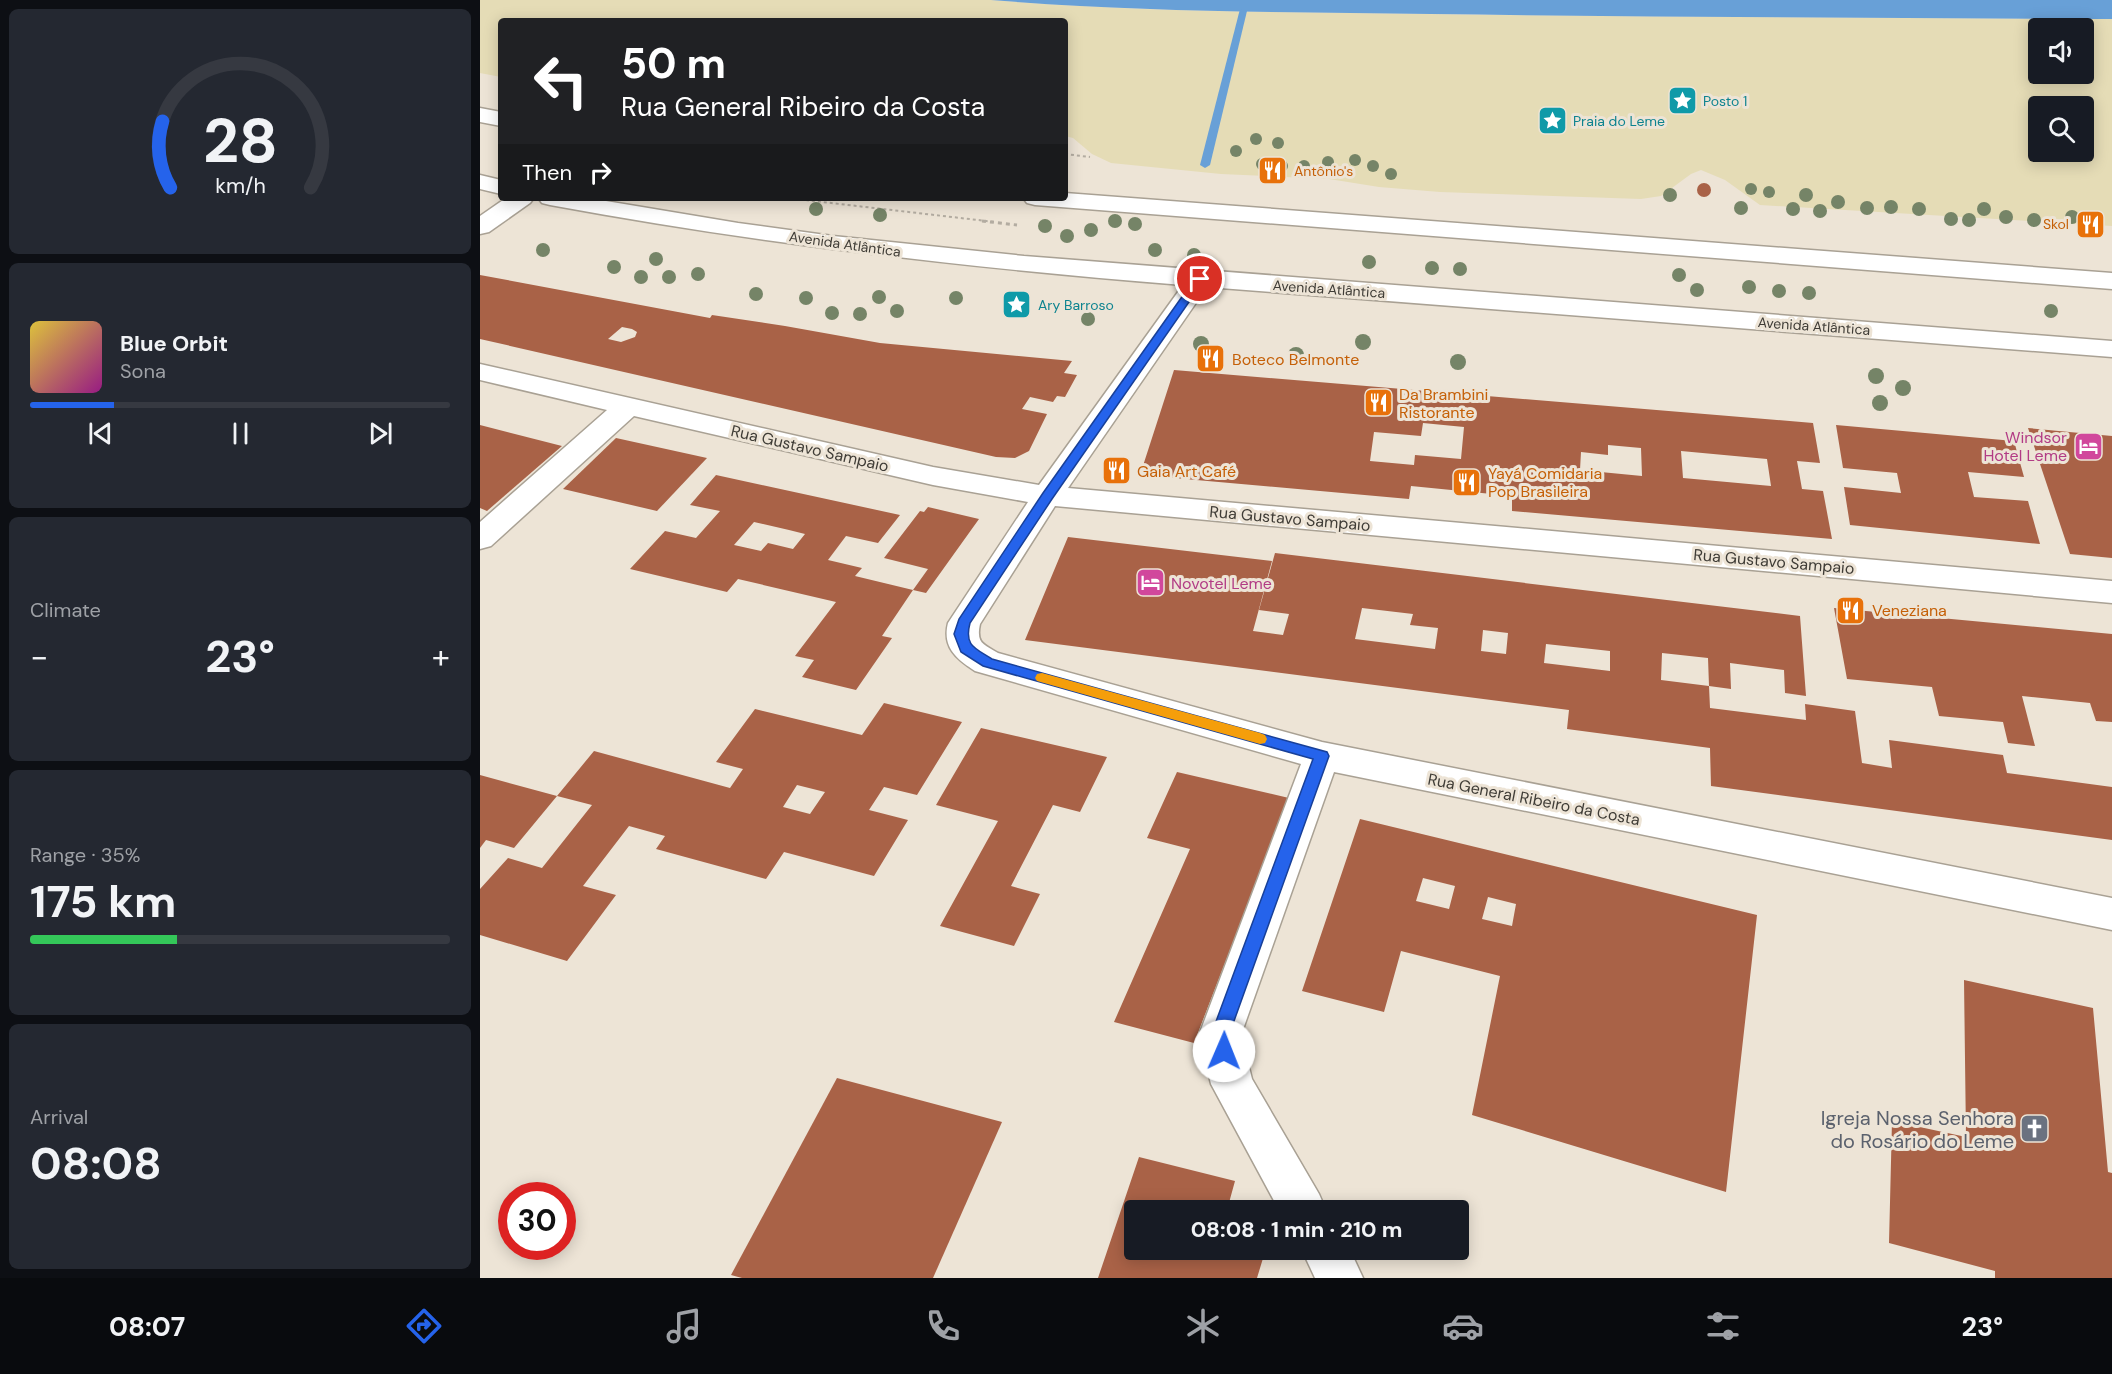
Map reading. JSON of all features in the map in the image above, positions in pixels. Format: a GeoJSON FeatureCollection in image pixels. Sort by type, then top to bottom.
{"type":"FeatureCollection","features":[{"type":"Feature","properties":{"kind":"street"},"geometry":{"type":"LineString","coordinates":[[480,115],[498,118]]}},
{"type":"Feature","properties":{"kind":"street"},"geometry":{"type":"LineString","coordinates":[[480,182],[498,186]]}},
{"type":"Feature","properties":{"kind":"street"},"geometry":{"type":"LineString","coordinates":[[480,227],[518,201]]}},
{"type":"Feature","properties":{"kind":"street","name":"Avenida Atlântica"},"geometry":{"type":"LineString","coordinates":[[564,201],[608,210],[928,255],[1200,279],[2112,349]]}},
{"type":"Feature","properties":{"kind":"street"},"geometry":{"type":"LineString","coordinates":[[1068,201],[2112,281]]}},
{"type":"Feature","properties":{"kind":"street"},"geometry":{"type":"LineString","coordinates":[[1047,496],[1200,279]]}},
{"type":"Feature","properties":{"kind":"street","name":"Rua Gustavo Sampaio"},"geometry":{"type":"LineString","coordinates":[[480,372],[933,476],[1047,496],[2112,592]]}},
{"type":"Feature","properties":{"kind":"street"},"geometry":{"type":"LineString","coordinates":[[480,539],[628,406]]}},
{"type":"Feature","properties":{"kind":"street","name":"Rua General Ribeiro da Costa"},"geometry":{"type":"LineString","coordinates":[[1047,496],[964,623],[961,634],[966,649],[987,663],[1322,756],[2112,914]]}},
{"type":"Feature","properties":{"kind":"street"},"geometry":{"type":"LineString","coordinates":[[1297,1200],[1232,1084],[1220,1035],[1322,756]]}},
{"type":"Feature","properties":{"kind":"street"},"geometry":{"type":"LineString","coordinates":[[1330,1260],[1340,1278]]}},
{"type":"Feature","properties":{"kind":"path"},"geometry":{"type":"LineString","coordinates":[[1068,154],[1090,157]]}},
{"type":"Feature","properties":{"kind":"sand","name":"Praia do Leme"},"geometry":{"type":"Polygon","coordinates":[[[480,0],[991,0],[1099,7],[1262,12],[2028,19],[2028,84],[2094,84],[2094,19],[2112,19],[2112,226],[1760,205],[1725,180],[1701,170],[1691,174],[1661,196],[1641,199],[1440,192],[1379,187],[1329,179],[1221,174],[1111,163],[1092,154],[1073,138],[1068,137],[1068,18],[498,18],[498,76],[480,73],[480,0]]]}},
{"type":"Feature","properties":{"kind":"water"},"geometry":{"type":"Polygon","coordinates":[[[991,0],[2112,0],[2112,19],[1265,12],[991,0]]]}},
{"type":"Feature","properties":{"kind":"building"},"geometry":{"type":"Polygon","coordinates":[[[1704,183],[1709,185],[1711,190],[1709,195],[1704,197],[1699,195],[1697,190],[1699,185],[1704,183]]]}},
{"type":"Feature","properties":{"kind":"building"},"geometry":{"type":"Polygon","coordinates":[[[480,275],[710,318],[712,315],[880,343],[1072,361],[1064,373],[1077,375],[1065,397],[1057,396],[1053,402],[1030,397],[1022,409],[1047,414],[1029,451],[1015,458],[996,457],[480,339],[480,275]],[[622,327],[608,339],[621,342],[635,337],[637,332],[622,327]]]}},
{"type":"Feature","properties":{"kind":"building"},"geometry":{"type":"Polygon","coordinates":[[[1174,370],[1813,423],[1820,463],[1797,461],[1802,489],[1823,491],[1832,539],[1512,511],[1512,496],[1411,486],[1409,499],[1140,475],[1174,370]],[[1423,423],[1421,436],[1374,432],[1370,461],[1414,465],[1415,455],[1461,459],[1464,427],[1423,423]],[[1608,445],[1608,455],[1581,452],[1580,470],[1642,476],[1641,448],[1608,445]],[[1681,451],[1683,478],[1771,486],[1767,459],[1681,451]]]}},
{"type":"Feature","properties":{"kind":"building"},"geometry":{"type":"Polygon","coordinates":[[[480,425],[562,446],[487,511],[480,508],[480,425]]]}},
{"type":"Feature","properties":{"kind":"building"},"geometry":{"type":"Polygon","coordinates":[[[1836,425],[2014,441],[2024,477],[1968,472],[1974,497],[2028,501],[2040,544],[1850,525],[1844,487],[1901,493],[1897,473],[1843,468],[1836,425]]]}},
{"type":"Feature","properties":{"kind":"building"},"geometry":{"type":"Polygon","coordinates":[[[2028,428],[2112,436],[2112,558],[2070,554],[2028,428]]]}},
{"type":"Feature","properties":{"kind":"building"},"geometry":{"type":"Polygon","coordinates":[[[616,438],[707,458],[657,511],[563,489],[616,438]]]}},
{"type":"Feature","properties":{"kind":"building"},"geometry":{"type":"Polygon","coordinates":[[[716,475],[900,515],[878,543],[846,536],[828,560],[862,568],[855,576],[913,590],[882,636],[892,638],[856,690],[802,677],[814,660],[795,656],[836,602],[738,579],[727,592],[630,569],[665,531],[696,538],[720,511],[690,505],[716,475]],[[754,522],[734,545],[761,551],[768,543],[793,549],[805,534],[754,522]]]}},
{"type":"Feature","properties":{"kind":"building"},"geometry":{"type":"Polygon","coordinates":[[[928,507],[979,519],[926,593],[913,590],[928,569],[884,558],[920,511],[924,512],[928,507]]]}},
{"type":"Feature","properties":{"kind":"building"},"geometry":{"type":"Polygon","coordinates":[[[1068,537],[1272,561],[1253,631],[1283,635],[1289,614],[1259,610],[1275,553],[1800,616],[1806,696],[1785,693],[1784,670],[1730,663],[1731,689],[1709,686],[1710,708],[1806,720],[1805,704],[1855,711],[1862,763],[1892,768],[1889,740],[2003,755],[2007,773],[2112,787],[2112,840],[1711,786],[1710,748],[1567,729],[1569,710],[1025,640],[1068,537]],[[1362,608],[1355,639],[1435,649],[1438,628],[1410,625],[1413,614],[1362,608]],[[1483,630],[1481,651],[1506,654],[1508,633],[1483,630]],[[1546,644],[1544,663],[1610,671],[1610,651],[1546,644]],[[1662,653],[1661,680],[1709,686],[1708,658],[1662,653]]]}},
{"type":"Feature","properties":{"kind":"building"},"geometry":{"type":"Polygon","coordinates":[[[1834,608],[2112,634],[2112,722],[2096,721],[2090,703],[2022,696],[2035,746],[2008,743],[2003,722],[1939,716],[1932,687],[1847,679],[1834,608]]]}},
{"type":"Feature","properties":{"kind":"building"},"geometry":{"type":"Polygon","coordinates":[[[884,703],[962,722],[917,795],[884,787],[869,810],[908,820],[874,876],[784,852],[766,879],[656,849],[665,836],[629,826],[583,886],[616,895],[567,961],[480,935],[480,889],[508,858],[542,868],[592,805],[557,796],[594,751],[730,788],[743,769],[716,762],[755,709],[862,735],[884,703]],[[797,785],[783,807],[810,814],[825,792],[797,785]]]}},
{"type":"Feature","properties":{"kind":"building"},"geometry":{"type":"Polygon","coordinates":[[[981,728],[1107,757],[1080,812],[1053,805],[1011,886],[1040,894],[1014,946],[940,926],[998,821],[936,805],[981,728]]]}},
{"type":"Feature","properties":{"kind":"building"},"geometry":{"type":"Polygon","coordinates":[[[1177,772],[1289,798],[1194,1043],[1114,1022],[1190,849],[1147,838],[1177,772]]]}},
{"type":"Feature","properties":{"kind":"building"},"geometry":{"type":"Polygon","coordinates":[[[480,775],[557,796],[514,848],[486,840],[480,848],[480,775]]]}},
{"type":"Feature","properties":{"kind":"building"},"geometry":{"type":"Polygon","coordinates":[[[1360,819],[1757,915],[1726,1192],[1472,1115],[1500,976],[1401,951],[1384,1012],[1302,991],[1360,819]],[[1423,878],[1416,901],[1449,909],[1455,886],[1423,878]],[[1488,897],[1482,919],[1512,926],[1516,904],[1488,897]]]}},
{"type":"Feature","properties":{"kind":"building","name":"Igreja Nossa Senhora do Rosário do Leme"},"geometry":{"type":"Polygon","coordinates":[[[1964,980],[2093,1008],[2108,1172],[2112,1173],[2112,1278],[1995,1278],[1995,1271],[1889,1243],[1892,1121],[1966,1137],[1964,980]]]}},
{"type":"Feature","properties":{"kind":"building"},"geometry":{"type":"Polygon","coordinates":[[[837,1078],[1002,1122],[933,1278],[742,1278],[731,1275],[837,1078]]]}},
{"type":"Feature","properties":{"kind":"building"},"geometry":{"type":"Polygon","coordinates":[[[1139,1157],[1235,1181],[1230,1200],[1124,1200],[1139,1157]]]}},
{"type":"Feature","properties":{"kind":"building"},"geometry":{"type":"Polygon","coordinates":[[[1124,1201],[1124,1260],[1262,1260],[1257,1278],[1098,1278],[1124,1201]]]}},
{"type":"Feature","properties":{"kind":"waterway"},"geometry":{"type":"LineString","coordinates":[[1205,165],[1243,11]]}},
{"type":"Feature","properties":{"kind":"slow traffic"},"geometry":{"type":"LineString","coordinates":[[1042,678],[1260,739]]}},
{"type":"Feature","properties":{"kind":"place","name":"Posto 1"},"geometry":{"type":"Point","coordinates":[1682,101]}},
{"type":"Feature","properties":{"kind":"place","name":"Praia do Leme"},"geometry":{"type":"Point","coordinates":[1552,121]}},
{"type":"Feature","properties":{"kind":"place","name":"Antônio's"},"geometry":{"type":"Point","coordinates":[1273,171]}},
{"type":"Feature","properties":{"kind":"place","name":"Skol"},"geometry":{"type":"Point","coordinates":[2090,224]}},
{"type":"Feature","properties":{"kind":"place","name":"Ary Barroso"},"geometry":{"type":"Point","coordinates":[1017,305]}},
{"type":"Feature","properties":{"kind":"place","name":"Boteco Belmonte"},"geometry":{"type":"Point","coordinates":[1211,359]}},
{"type":"Feature","properties":{"kind":"place","name":"Da Brambini Ristorante"},"geometry":{"type":"Point","coordinates":[1378,403]}},
{"type":"Feature","properties":{"kind":"place","name":"Windsor Hotel Leme"},"geometry":{"type":"Point","coordinates":[2088,446]}},
{"type":"Feature","properties":{"kind":"place","name":"Gaia Art Café"},"geometry":{"type":"Point","coordinates":[1116,471]}},
{"type":"Feature","properties":{"kind":"place","name":"Yayá Comidaria Pop Brasileira"},"geometry":{"type":"Point","coordinates":[1467,482]}},
{"type":"Feature","properties":{"kind":"place","name":"Novotel Leme"},"geometry":{"type":"Point","coordinates":[1150,583]}},
{"type":"Feature","properties":{"kind":"place","name":"Veneziana"},"geometry":{"type":"Point","coordinates":[1851,610]}},
{"type":"Feature","properties":{"kind":"place","name":"Igreja Nossa Senhora do Rosário do Leme"},"geometry":{"type":"Point","coordinates":[2035,1129]}},
{"type":"Feature","properties":{"kind":"route"},"geometry":{"type":"LineString","coordinates":[[1200,279],[1047,496],[964,623],[961,634],[966,649],[987,663],[1322,756],[1220,1035],[1224,1051]]}}]}
